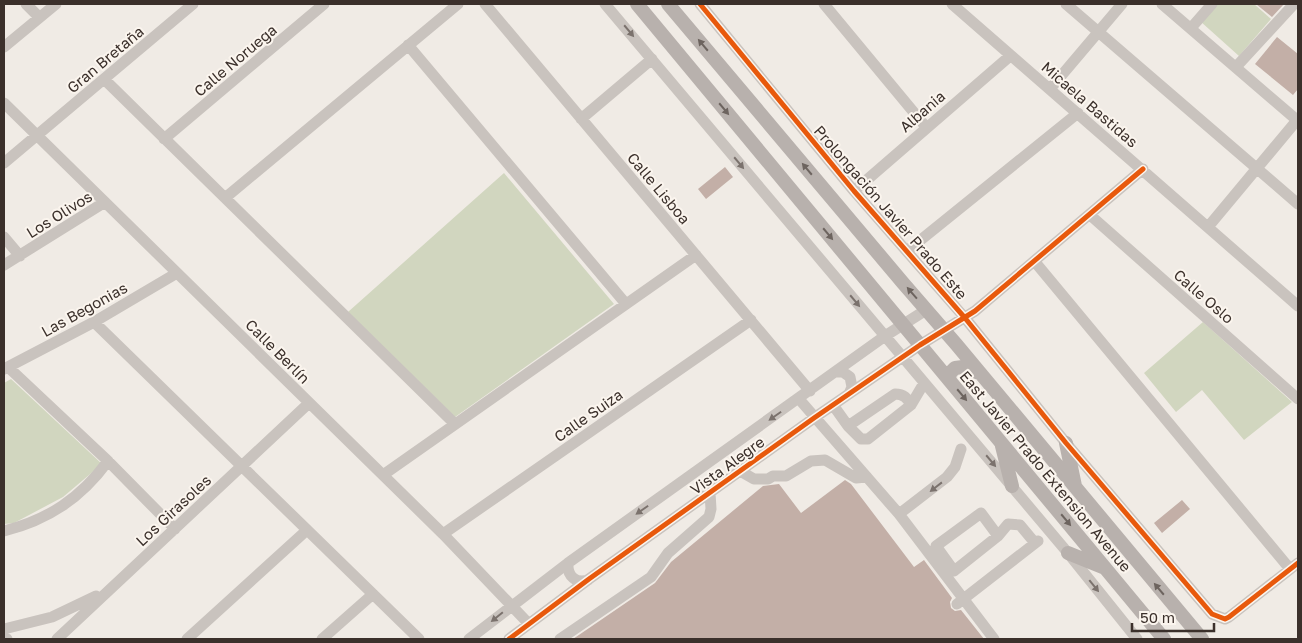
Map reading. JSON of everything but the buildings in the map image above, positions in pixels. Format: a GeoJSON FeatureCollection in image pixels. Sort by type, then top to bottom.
{"type":"FeatureCollection","features":[{"type":"Feature","properties":{"kind":"main road"},"geometry":{"type":"LineString","coordinates":[[637,4],[903,324]]}},
{"type":"Feature","properties":{"kind":"main road"},"geometry":{"type":"LineString","coordinates":[[668,4],[944,330]]}},
{"type":"Feature","properties":{"kind":"main road","name":"East Javier Prado Extension Avenue"},"geometry":{"type":"LineString","coordinates":[[903,324],[1164,639]]}},
{"type":"Feature","properties":{"kind":"main road","name":"East Javier Prado Extension Avenue"},"geometry":{"type":"LineString","coordinates":[[944,330],[1202,639]]}},
{"type":"Feature","properties":{"kind":"main road"},"geometry":{"type":"LineString","coordinates":[[949,380],[952,370],[959,367],[970,369],[981,375]]}},
{"type":"Feature","properties":{"kind":"main road"},"geometry":{"type":"LineString","coordinates":[[1002,443],[1012,486]]}},
{"type":"Feature","properties":{"kind":"main road"},"geometry":{"type":"LineString","coordinates":[[1066,443],[1075,489]]}},
{"type":"Feature","properties":{"kind":"main road"},"geometry":{"type":"LineString","coordinates":[[1068,553],[1107,569]]}},
{"type":"Feature","properties":{"kind":"street"},"geometry":{"type":"LineString","coordinates":[[26,4],[39,17]]}},
{"type":"Feature","properties":{"kind":"street"},"geometry":{"type":"LineString","coordinates":[[4,48],[56,4]]}},
{"type":"Feature","properties":{"kind":"street","name":"Gran Bretaña"},"geometry":{"type":"LineString","coordinates":[[4,163],[193,4]]}},
{"type":"Feature","properties":{"kind":"street","name":"Calle Noruega"},"geometry":{"type":"LineString","coordinates":[[164,139],[324,4]]}},
{"type":"Feature","properties":{"kind":"street"},"geometry":{"type":"LineString","coordinates":[[225,198],[458,4]]}},
{"type":"Feature","properties":{"kind":"street","name":"Calle Lisboa"},"geometry":{"type":"LineString","coordinates":[[485,4],[810,391]]}},
{"type":"Feature","properties":{"kind":"street"},"geometry":{"type":"LineString","coordinates":[[605,4],[1012,486],[1137,639]]}},
{"type":"Feature","properties":{"kind":"street","name":"Prolongación Javier Prado Este"},"geometry":{"type":"LineString","coordinates":[[700,4],[854,191],[965,318],[1066,443],[1212,614],[1225,619],[1229,617],[1294,566]]}},
{"type":"Feature","properties":{"kind":"street"},"geometry":{"type":"LineString","coordinates":[[824,4],[926,128]]}},
{"type":"Feature","properties":{"kind":"street","name":"Micaela Bastidas"},"geometry":{"type":"LineString","coordinates":[[952,4],[1298,306]]}},
{"type":"Feature","properties":{"kind":"street"},"geometry":{"type":"LineString","coordinates":[[1066,4],[1298,204]]}},
{"type":"Feature","properties":{"kind":"street"},"geometry":{"type":"LineString","coordinates":[[1050,89],[1122,4]]}},
{"type":"Feature","properties":{"kind":"street"},"geometry":{"type":"LineString","coordinates":[[1162,4],[1298,120],[1208,227]]}},
{"type":"Feature","properties":{"kind":"street"},"geometry":{"type":"LineString","coordinates":[[1190,28],[1212,4]]}},
{"type":"Feature","properties":{"kind":"street"},"geometry":{"type":"LineString","coordinates":[[1236,67],[1294,4]]}},
{"type":"Feature","properties":{"kind":"street"},"geometry":{"type":"LineString","coordinates":[[408,45],[626,304]]}},
{"type":"Feature","properties":{"kind":"street","name":"Albania"},"geometry":{"type":"LineString","coordinates":[[854,191],[1010,56]]}},
{"type":"Feature","properties":{"kind":"street"},"geometry":{"type":"LineString","coordinates":[[581,118],[652,59]]}},
{"type":"Feature","properties":{"kind":"street"},"geometry":{"type":"LineString","coordinates":[[104,79],[455,424]]}},
{"type":"Feature","properties":{"kind":"street","name":"Calle Berlín"},"geometry":{"type":"LineString","coordinates":[[4,103],[443,534],[529,624]]}},
{"type":"Feature","properties":{"kind":"street"},"geometry":{"type":"LineString","coordinates":[[907,251],[1078,113]]}},
{"type":"Feature","properties":{"kind":"street","name":"Vista Alegre"},"geometry":{"type":"LineString","coordinates":[[509,639],[589,579],[814,418],[920,345],[975,311],[1143,169]]}},
{"type":"Feature","properties":{"kind":"street","name":"Los Olivos"},"geometry":{"type":"LineString","coordinates":[[4,266],[105,202]]}},
{"type":"Feature","properties":{"kind":"street","name":"Calle Oslo"},"geometry":{"type":"LineString","coordinates":[[1090,215],[1298,399]]}},
{"type":"Feature","properties":{"kind":"street"},"geometry":{"type":"LineString","coordinates":[[4,236],[20,256]]}},
{"type":"Feature","properties":{"kind":"street"},"geometry":{"type":"LineString","coordinates":[[383,475],[696,255]]}},
{"type":"Feature","properties":{"kind":"street"},"geometry":{"type":"LineString","coordinates":[[1035,262],[1294,566]]}},
{"type":"Feature","properties":{"kind":"street","name":"Las Begonias"},"geometry":{"type":"LineString","coordinates":[[6,368],[94,322],[177,273]]}},
{"type":"Feature","properties":{"kind":"street","name":"Vista Alegre"},"geometry":{"type":"LineString","coordinates":[[469,639],[568,563],[885,336],[926,310]]}},
{"type":"Feature","properties":{"kind":"street","name":"Calle Suiza"},"geometry":{"type":"LineString","coordinates":[[443,534],[751,320]]}},
{"type":"Feature","properties":{"kind":"street"},"geometry":{"type":"LineString","coordinates":[[94,322],[419,639]]}},
{"type":"Feature","properties":{"kind":"street"},"geometry":{"type":"LineString","coordinates":[[6,368],[108,461],[175,529]]}},
{"type":"Feature","properties":{"kind":"street"},"geometry":{"type":"LineString","coordinates":[[836,372],[843,372],[850,377],[852,387],[849,394]]}},
{"type":"Feature","properties":{"kind":"street"},"geometry":{"type":"LineString","coordinates":[[833,405],[848,426],[861,439],[868,439],[911,405],[924,383]]}},
{"type":"Feature","properties":{"kind":"street"},"geometry":{"type":"LineString","coordinates":[[848,426],[895,394],[901,394],[906,397],[911,405]]}},
{"type":"Feature","properties":{"kind":"street"},"geometry":{"type":"LineString","coordinates":[[799,399],[899,514],[960,602],[994,639]]}},
{"type":"Feature","properties":{"kind":"street","name":"Los Girasoles"},"geometry":{"type":"LineString","coordinates":[[57,639],[309,402]]}},
{"type":"Feature","properties":{"kind":"street"},"geometry":{"type":"LineString","coordinates":[[899,514],[948,477],[955,467],[961,449]]}},
{"type":"Feature","properties":{"kind":"street"},"geometry":{"type":"LineString","coordinates":[[740,471],[754,479],[768,479],[773,476],[786,476],[811,461],[825,460],[856,478],[867,477]]}},
{"type":"Feature","properties":{"kind":"street"},"geometry":{"type":"LineString","coordinates":[[4,531],[31,523],[57,511],[80,494],[100,473],[108,461]]}},
{"type":"Feature","properties":{"kind":"street"},"geometry":{"type":"LineString","coordinates":[[560,639],[651,576],[668,553],[710,517],[712,509],[710,493]]}},
{"type":"Feature","properties":{"kind":"street"},"geometry":{"type":"LineString","coordinates":[[960,602],[1036,542],[1020,525],[1008,524],[998,536],[954,571],[936,546],[981,513],[998,536]]}},
{"type":"Feature","properties":{"kind":"street"},"geometry":{"type":"LineString","coordinates":[[187,639],[307,530]]}},
{"type":"Feature","properties":{"kind":"street"},"geometry":{"type":"LineString","coordinates":[[568,563],[567,569],[573,578],[584,581],[589,579]]}},
{"type":"Feature","properties":{"kind":"street"},"geometry":{"type":"LineString","coordinates":[[4,629],[36,622],[69,610],[115,584]]}},
{"type":"Feature","properties":{"kind":"street"},"geometry":{"type":"LineString","coordinates":[[322,639],[373,594]]}},
{"type":"Feature","properties":{"kind":"street"},"geometry":{"type":"LineString","coordinates":[[1123,639],[1129,629]]}},
{"type":"Feature","properties":{"kind":"green space"},"geometry":{"type":"Polygon","coordinates":[[[1216,4],[1254,4],[1271,19],[1239,56],[1200,21],[1216,4]]]}},
{"type":"Feature","properties":{"kind":"green space"},"geometry":{"type":"Polygon","coordinates":[[[504,173],[614,304],[455,417],[348,312],[504,173]]]}},
{"type":"Feature","properties":{"kind":"green space"},"geometry":{"type":"Polygon","coordinates":[[[1203,322],[1292,402],[1244,440],[1202,390],[1176,412],[1144,373],[1203,322]]]}},
{"type":"Feature","properties":{"kind":"green space"},"geometry":{"type":"Polygon","coordinates":[[[11,379],[102,464],[63,497],[14,523],[4,524],[4,383],[11,379]]]}},
{"type":"Feature","properties":{"kind":"cycle path"},"geometry":{"type":"LineString","coordinates":[[700,4],[854,191],[965,318],[1066,443],[1212,614],[1225,619],[1229,617],[1298,563]]}},
{"type":"Feature","properties":{"kind":"cycle path"},"geometry":{"type":"LineString","coordinates":[[509,639],[589,579],[814,418],[920,345],[975,311],[1143,169]]}}]}
